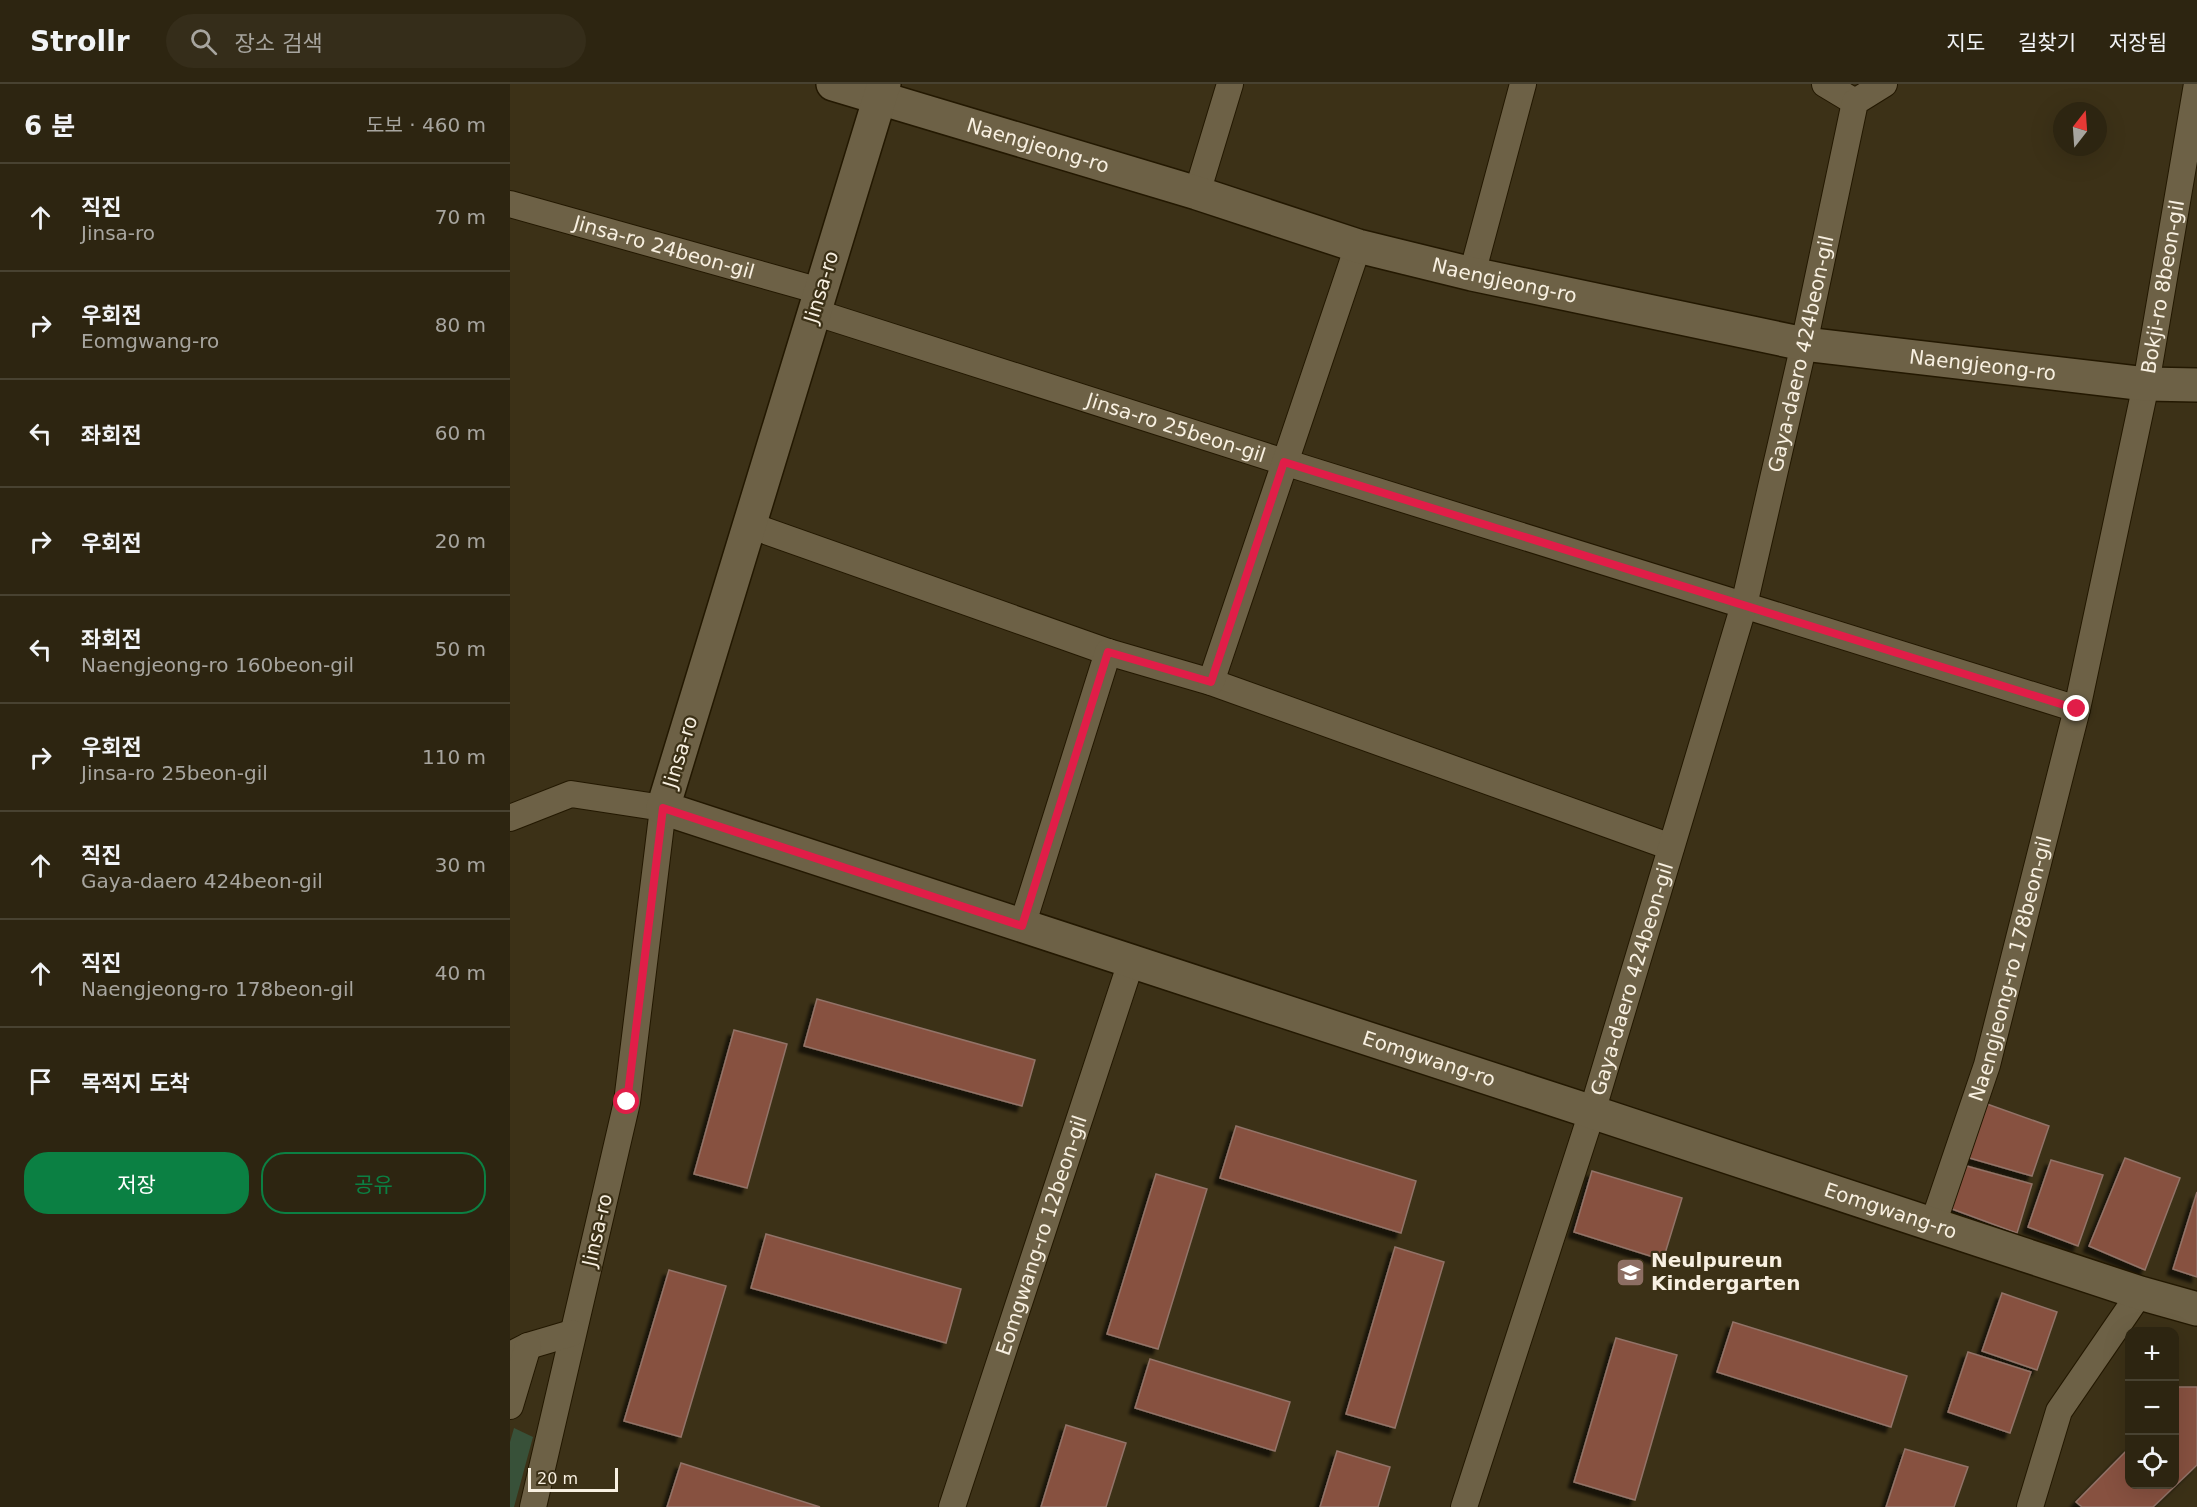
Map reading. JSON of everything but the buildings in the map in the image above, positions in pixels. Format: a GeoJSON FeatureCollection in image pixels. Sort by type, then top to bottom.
{"type":"FeatureCollection","features":[{"type":"Feature","properties":{"kind":"main road","name":"Naengjeong-ro"},"geometry":{"type":"LineString","coordinates":[[833,84],[882,90],[1358,246],[1472,274],[1804,344],[2146,384],[2197,385]]}},
{"type":"Feature","properties":{"kind":"main road","name":"Jinsa-ro"},"geometry":{"type":"LineString","coordinates":[[663,808],[882,90]]}},
{"type":"Feature","properties":{"kind":"main road","name":"Eomgwang-ro"},"geometry":{"type":"LineString","coordinates":[[663,808],[2140,1293],[2197,1309]]}},
{"type":"Feature","properties":{"kind":"street"},"geometry":{"type":"LineString","coordinates":[[1197,193],[1230,84]]}},
{"type":"Feature","properties":{"kind":"street"},"geometry":{"type":"LineString","coordinates":[[1472,274],[1523,84]]}},
{"type":"Feature","properties":{"kind":"street"},"geometry":{"type":"LineString","coordinates":[[1826,84],[1855,102],[1884,84]]}},
{"type":"Feature","properties":{"kind":"street","name":"Bokji-ro 8beon-gil"},"geometry":{"type":"LineString","coordinates":[[2146,384],[2197,84]]}},
{"type":"Feature","properties":{"kind":"street","name":"Gaya-daero 424beon-gil"},"geometry":{"type":"LineString","coordinates":[[1464,1507],[1592,1112],[1744,605],[1804,344],[1855,102]]}},
{"type":"Feature","properties":{"kind":"street","name":"Jinsa-ro 24beon-gil"},"geometry":{"type":"LineString","coordinates":[[510,204],[817,302]]}},
{"type":"Feature","properties":{"kind":"street"},"geometry":{"type":"LineString","coordinates":[[1211,682],[1358,246]]}},
{"type":"Feature","properties":{"kind":"street","name":"Jinsa-ro 25beon-gil"},"geometry":{"type":"LineString","coordinates":[[817,302],[1284,462],[1744,605]]}},
{"type":"Feature","properties":{"kind":"street","name":"Naengjeong-ro 178beon-gil"},"geometry":{"type":"LineString","coordinates":[[1933,1224],[1987,1065],[2077,709],[2146,384]]}},
{"type":"Feature","properties":{"kind":"street","name":"Gaya-daero 424beon-gil"},"geometry":{"type":"LineString","coordinates":[[749,525],[1108,652],[1211,682],[1671,847]]}},
{"type":"Feature","properties":{"kind":"street"},"geometry":{"type":"LineString","coordinates":[[1744,605],[2077,709]]}},
{"type":"Feature","properties":{"kind":"street"},"geometry":{"type":"LineString","coordinates":[[1022,926],[1108,652]]}},
{"type":"Feature","properties":{"kind":"street"},"geometry":{"type":"LineString","coordinates":[[510,818],[571,794],[663,808]]}},
{"type":"Feature","properties":{"kind":"street","name":"Jinsa-ro"},"geometry":{"type":"LineString","coordinates":[[533,1507],[627,1102],[663,808]]}},
{"type":"Feature","properties":{"kind":"street","name":"Eomgwang-ro 12beon-gil"},"geometry":{"type":"LineString","coordinates":[[952,1507],[1131,962]]}},
{"type":"Feature","properties":{"kind":"street"},"geometry":{"type":"LineString","coordinates":[[2030,1507],[2059,1411],[2140,1293]]}},
{"type":"Feature","properties":{"kind":"street"},"geometry":{"type":"LineString","coordinates":[[510,1406],[519,1350],[572,1333]]}},
{"type":"Feature","properties":{"kind":"green space"},"geometry":{"type":"Polygon","coordinates":[[[514,1428],[533,1437],[514,1507],[510,1507],[510,1442],[514,1428]]]}},
{"type":"Feature","properties":{"kind":"place","name":"Neulpureun Kindergarten"},"geometry":{"type":"Point","coordinates":[1630,1272]}},
{"type":"Feature","properties":{"kind":"route"},"geometry":{"type":"LineString","coordinates":[[627,1102],[663,808],[1022,926],[1108,652],[1211,682],[1284,462],[2077,709]]}}]}
